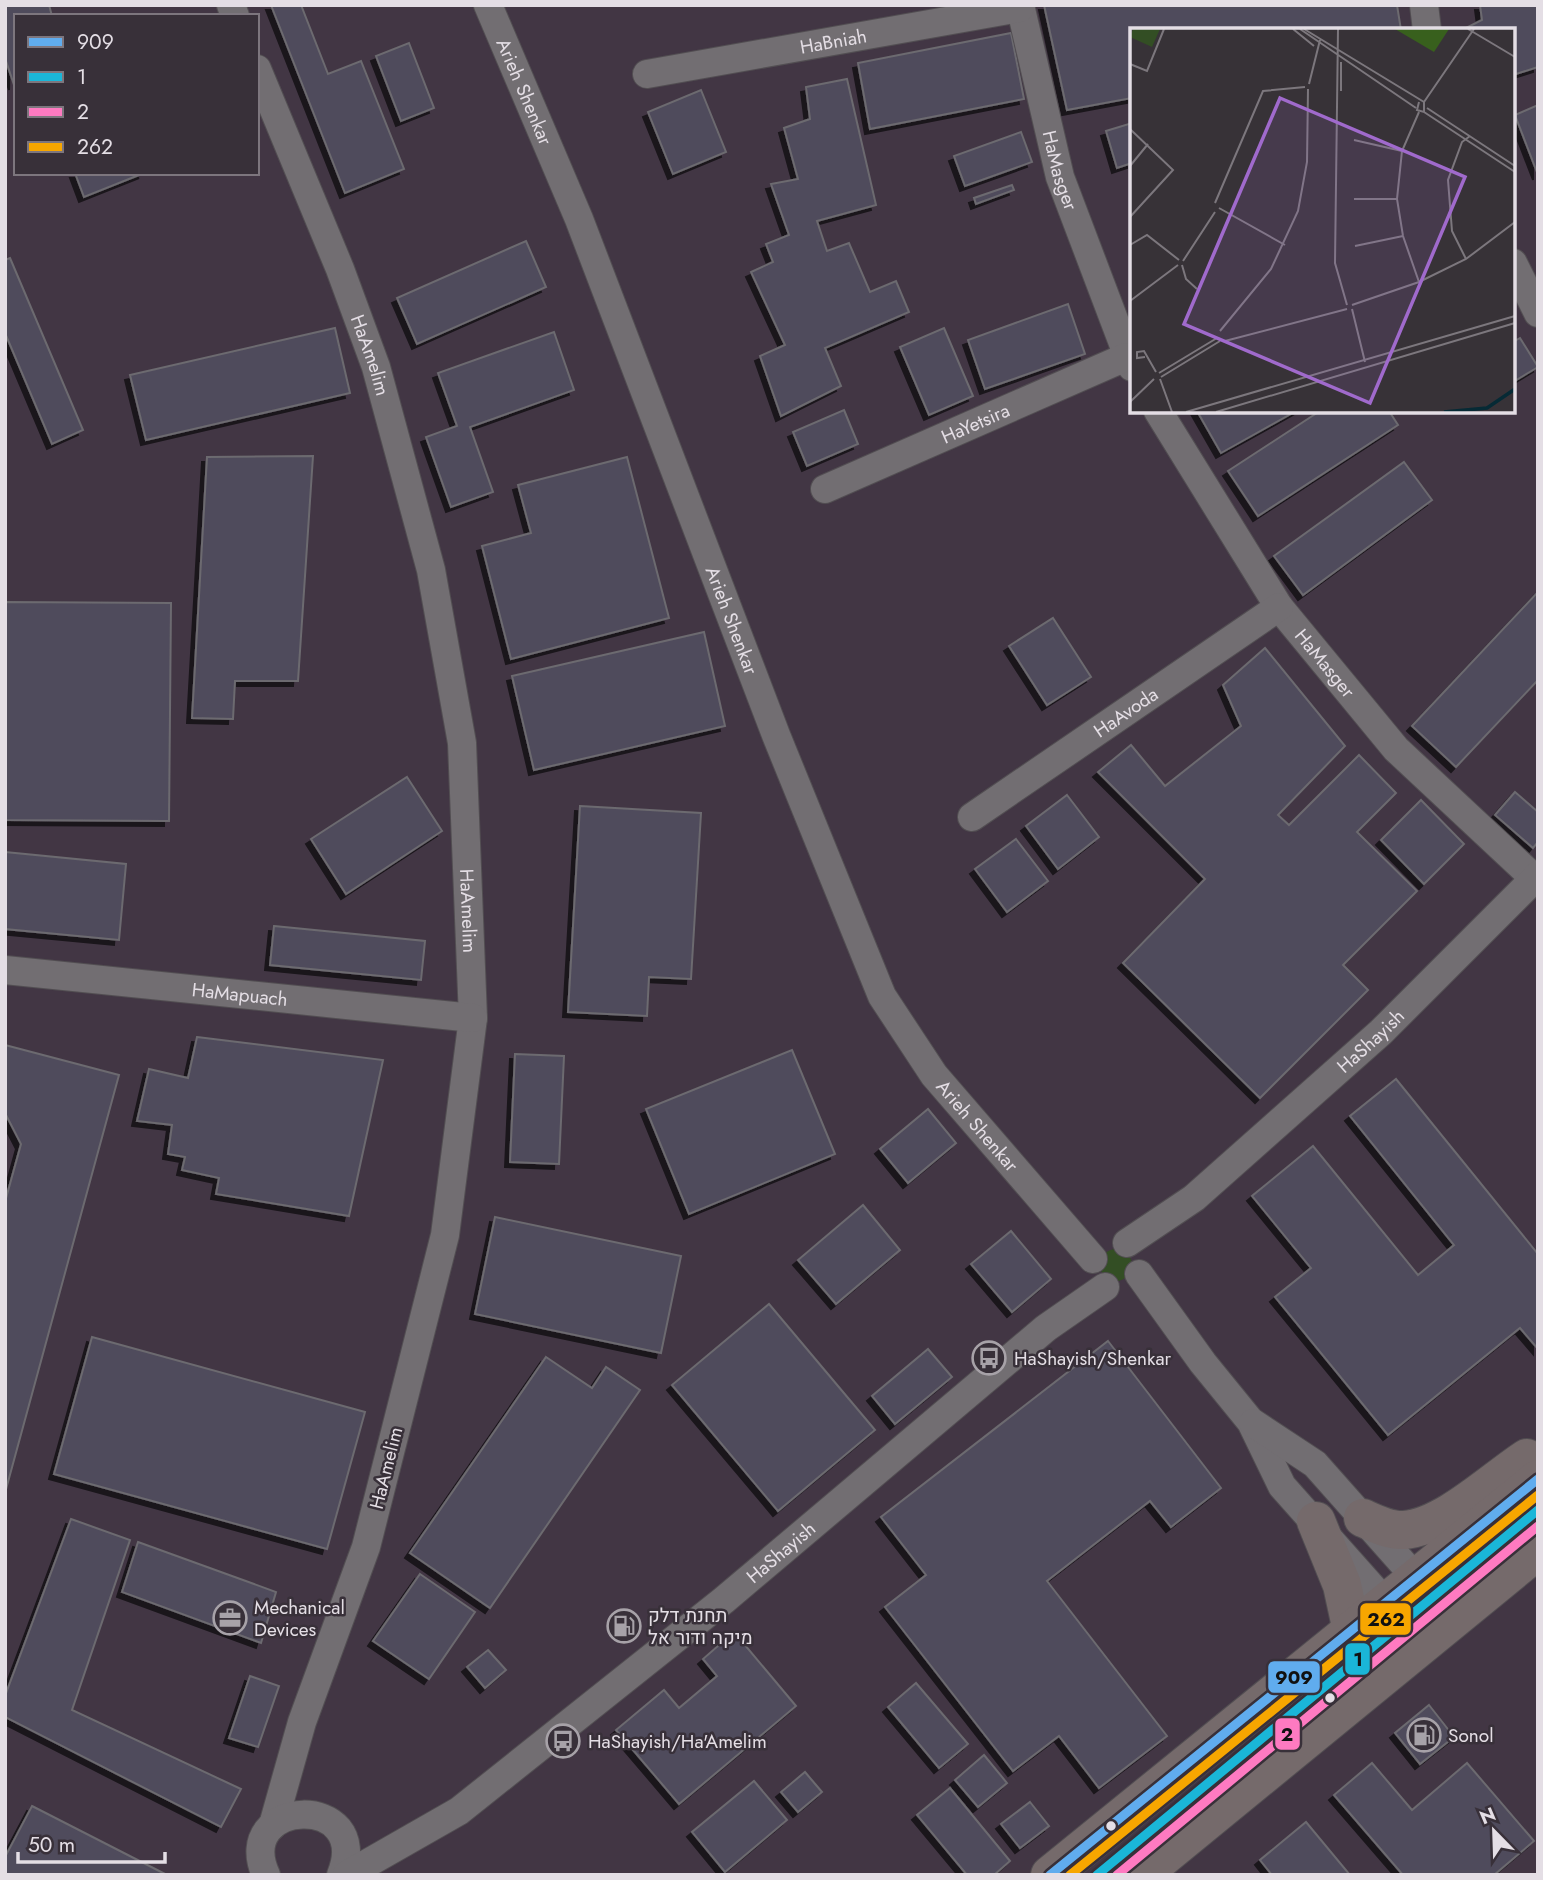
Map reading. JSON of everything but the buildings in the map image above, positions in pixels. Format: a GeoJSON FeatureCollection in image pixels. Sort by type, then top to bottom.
{"type":"FeatureCollection","features":[{"type":"Feature","properties":{"kind":"highway"},"geometry":{"type":"LineString","coordinates":[[1363,1518],[1393,1530],[1421,1527],[1439,1519],[1538,1453]]}},
{"type":"Feature","properties":{"kind":"highway"},"geometry":{"type":"LineString","coordinates":[[1050,1875],[1538,1479]]}},
{"type":"Feature","properties":{"kind":"highway"},"geometry":{"type":"LineString","coordinates":[[1315,1521],[1342,1585],[1352,1631]]}},
{"type":"Feature","properties":{"kind":"highway"},"geometry":{"type":"LineString","coordinates":[[1141,1875],[1538,1550]]}},
{"type":"Feature","properties":{"kind":"street","name":"Arieh Shenkar"},"geometry":{"type":"LineString","coordinates":[[488,5],[579,219],[776,735],[882,996],[934,1075],[1040,1197],[1116,1266],[1203,1363],[1251,1422],[1282,1486],[1386,1603],[1406,1619],[1438,1632]]}},
{"type":"Feature","properties":{"kind":"street"},"geometry":{"type":"LineString","coordinates":[[1424,5],[1427,28]]}},
{"type":"Feature","properties":{"kind":"street","name":"HaBniah"},"geometry":{"type":"LineString","coordinates":[[647,74],[1020,6]]}},
{"type":"Feature","properties":{"kind":"street","name":"HaMasger"},"geometry":{"type":"LineString","coordinates":[[1020,6],[1060,177],[1129,362]]}},
{"type":"Feature","properties":{"kind":"street","name":"HaAmelim"},"geometry":{"type":"LineString","coordinates":[[259,74],[340,269],[376,367],[431,570],[462,743],[473,1018],[442,1249],[366,1547],[290,1760],[272,1825],[261,1847],[261,1860],[266,1875]]}},
{"type":"Feature","properties":{"kind":"street"},"geometry":{"type":"LineString","coordinates":[[1515,267],[1538,313]]}},
{"type":"Feature","properties":{"kind":"street","name":"HaYetsira"},"geometry":{"type":"LineString","coordinates":[[825,489],[1129,362]]}},
{"type":"Feature","properties":{"kind":"street","name":"HaMasger"},"geometry":{"type":"LineString","coordinates":[[1159,413],[1279,607],[1396,749],[1536,876]]}},
{"type":"Feature","properties":{"kind":"street","name":"HaAvoda"},"geometry":{"type":"LineString","coordinates":[[972,817],[1279,607]]}},
{"type":"Feature","properties":{"kind":"street","name":"HaShayish"},"geometry":{"type":"LineString","coordinates":[[347,1875],[459,1811],[724,1600],[1046,1328],[1381,1032],[1536,876]]}},
{"type":"Feature","properties":{"kind":"street","name":"HaMapuach"},"geometry":{"type":"LineString","coordinates":[[5,970],[473,1018]]}},
{"type":"Feature","properties":{"kind":"street","name":"Arieh Shenkar"},"geometry":{"type":"LineString","coordinates":[[1251,1422],[1314,1464],[1363,1518],[1416,1578],[1438,1632]]}},
{"type":"Feature","properties":{"kind":"street"},"geometry":{"type":"LineString","coordinates":[[290,1760],[313,1814]]}},
{"type":"Feature","properties":{"kind":"street"},"geometry":{"type":"LineString","coordinates":[[272,1825],[289,1814],[313,1814],[334,1825],[342,1836],[346,1857],[341,1875]]}},
{"type":"Feature","properties":{"kind":"street"},"geometry":{"type":"LineString","coordinates":[[342,1836],[408,1840]]}},
{"type":"Feature","properties":{"kind":"shaded area"},"geometry":{"type":"Polygon","coordinates":[[[5,5],[1538,5],[1538,1875],[5,1875],[5,5]]]}},
{"type":"Feature","properties":{"kind":"green space"},"geometry":{"type":"Polygon","coordinates":[[[1116,1249],[1127,1254],[1132,1265],[1127,1276],[1116,1281],[1105,1276],[1100,1265],[1105,1254],[1116,1249]]]}},
{"type":"Feature","properties":{"kind":"transit line","name":"909"},"geometry":{"type":"LineString","coordinates":[[1050,1875],[1538,1479]]}},
{"type":"Feature","properties":{"kind":"transit line","name":"262"},"geometry":{"type":"LineString","coordinates":[[1070,1875],[1538,1495]]}},
{"type":"Feature","properties":{"kind":"transit line","name":"1"},"geometry":{"type":"LineString","coordinates":[[1097,1875],[1538,1510]]}},
{"type":"Feature","properties":{"kind":"transit line","name":"2"},"geometry":{"type":"LineString","coordinates":[[1117,1875],[1538,1526]]}},
{"type":"Feature","properties":{"kind":"place","name":"HaShayish/Shenkar"},"geometry":{"type":"Point","coordinates":[989,1358]}},
{"type":"Feature","properties":{"kind":"place","name":"Mechanical Devices"},"geometry":{"type":"Point","coordinates":[230,1618]}},
{"type":"Feature","properties":{"kind":"place","name":"תחנת דלק מיקה ודור אל"},"geometry":{"type":"Point","coordinates":[624,1626]}},
{"type":"Feature","properties":{"kind":"place","name":"Sonol"},"geometry":{"type":"Point","coordinates":[1424,1735]}},
{"type":"Feature","properties":{"kind":"place","name":"HaShayish/Ha'Amelim"},"geometry":{"type":"Point","coordinates":[563,1741]}}]}
